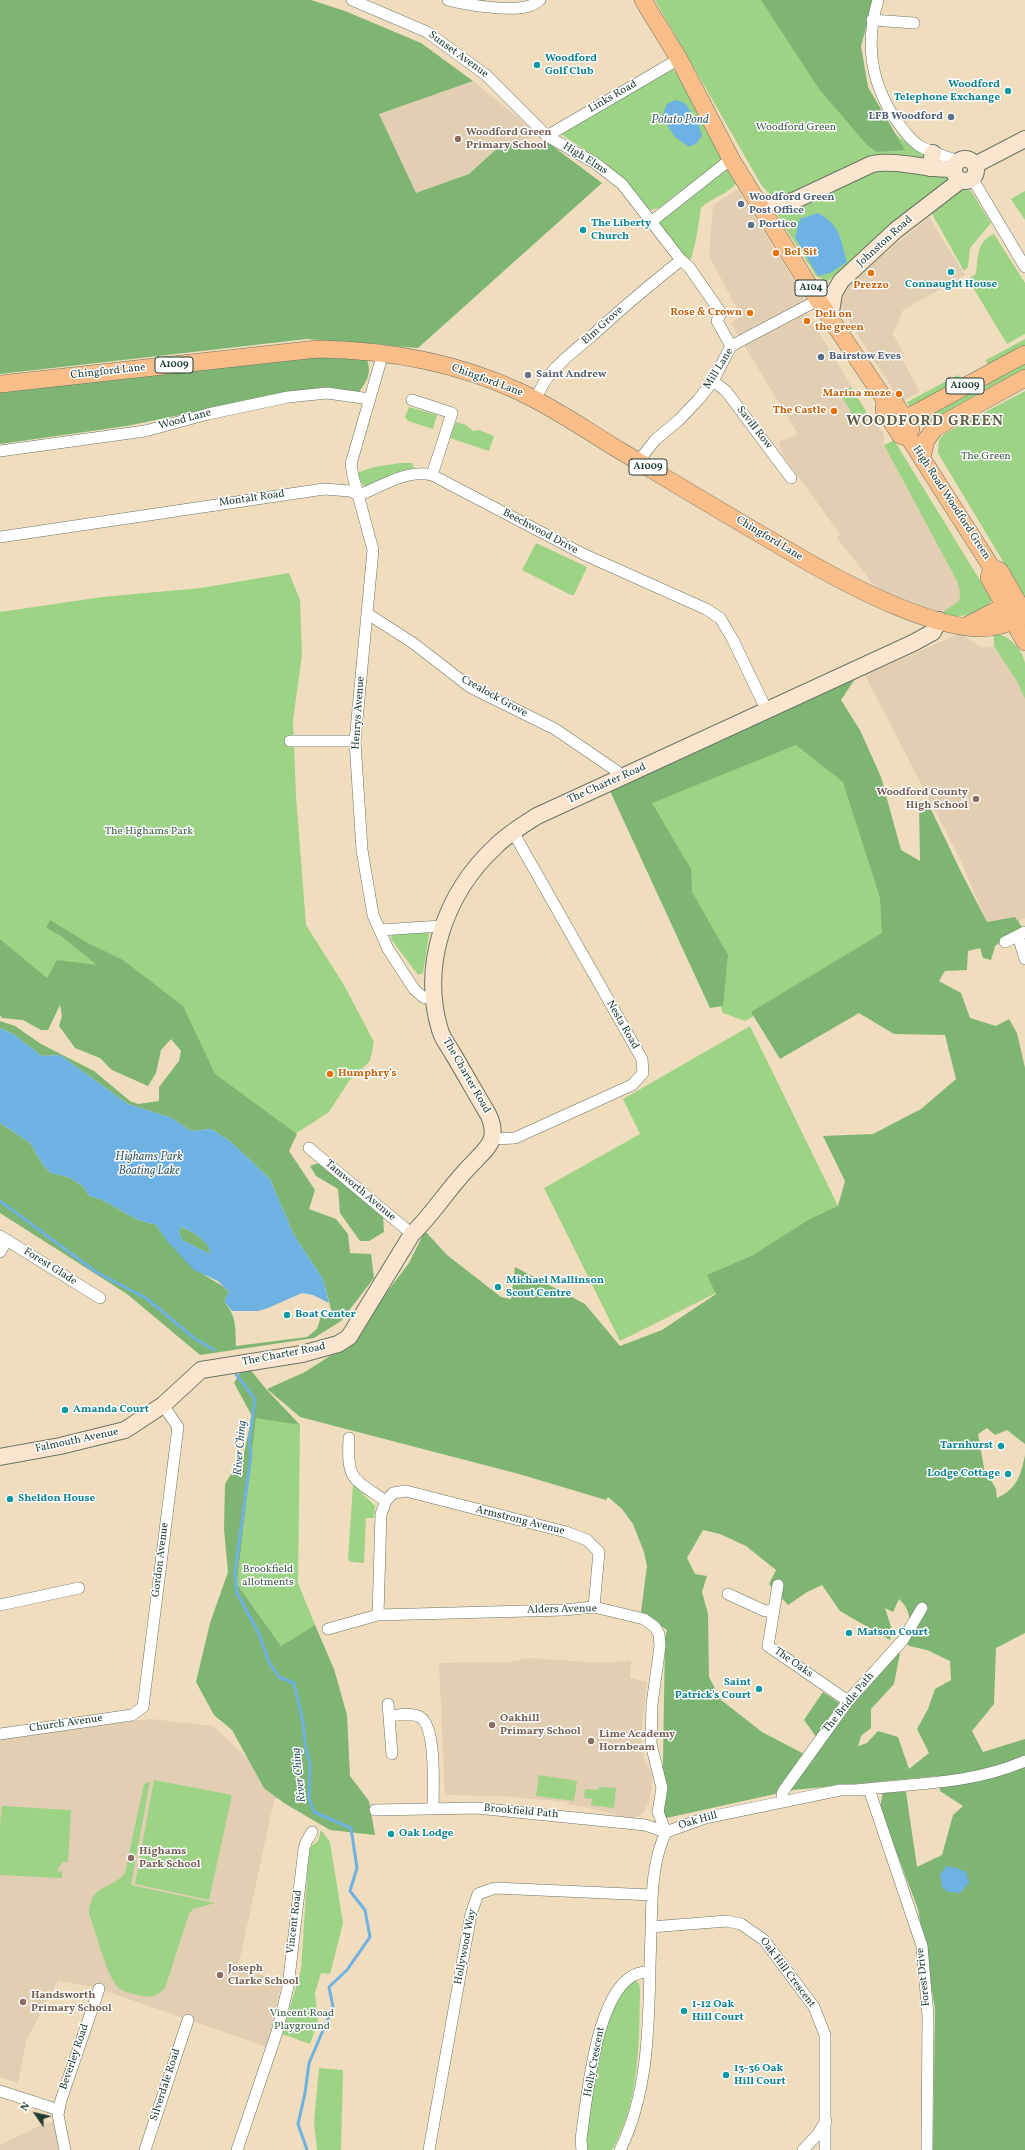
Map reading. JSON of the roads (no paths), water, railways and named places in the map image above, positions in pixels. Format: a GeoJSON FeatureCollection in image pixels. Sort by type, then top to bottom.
{"type":"FeatureCollection","features":[{"type":"Feature","properties":{"kind":"main road","name":"High Road Woodford Green"},"geometry":{"type":"LineString","coordinates":[[643,0],[680,59],[731,159],[818,300],[885,400],[884,410],[900,435],[909,438],[992,568],[990,578],[1021,617],[1025,642]]}},
{"type":"Feature","properties":{"kind":"main road","name":"Chingford Lane"},"geometry":{"type":"LineString","coordinates":[[0,384],[317,349],[349,349],[406,356],[488,379],[536,400],[638,462],[870,596],[939,620],[966,626],[992,627],[1021,617]]}},
{"type":"Feature","properties":{"kind":"main road","name":"A1009"},"geometry":{"type":"LineString","coordinates":[[906,419],[1025,354]]}},
{"type":"Feature","properties":{"kind":"main road","name":"A1009"},"geometry":{"type":"LineString","coordinates":[[922,458],[926,440],[935,428],[1025,378]]}},
{"type":"Feature","properties":{"kind":"main road","name":"High Road Woodford Green"},"geometry":{"type":"LineString","coordinates":[[885,400],[895,402],[906,419],[911,428],[909,438]]}},
{"type":"Feature","properties":{"kind":"main road"},"geometry":{"type":"LineString","coordinates":[[966,626],[1010,602]]}},
{"type":"Feature","properties":{"kind":"street","name":"Sunset Avenue"},"geometry":{"type":"LineString","coordinates":[[352,0],[427,32],[486,75],[546,136]]}},
{"type":"Feature","properties":{"kind":"street"},"geometry":{"type":"LineString","coordinates":[[448,0],[511,8],[530,6],[540,0]]}},
{"type":"Feature","properties":{"kind":"street"},"geometry":{"type":"LineString","coordinates":[[878,0],[872,20],[870,44],[872,66],[878,87],[889,109],[903,131],[917,144],[964,171],[1025,267]]}},
{"type":"Feature","properties":{"kind":"street"},"geometry":{"type":"LineString","coordinates":[[872,20],[914,23]]}},
{"type":"Feature","properties":{"kind":"street","name":"Links Road"},"geometry":{"type":"LineString","coordinates":[[546,136],[680,59]]}},
{"type":"Feature","properties":{"kind":"street","name":"High Elms"},"geometry":{"type":"LineString","coordinates":[[546,136],[596,163],[622,184],[688,267],[721,313],[717,321],[731,346]]}},
{"type":"Feature","properties":{"kind":"street","name":"Johnston Road"},"geometry":{"type":"LineString","coordinates":[[830,318],[834,293],[841,282],[896,230],[964,171],[1025,139]]}},
{"type":"Feature","properties":{"kind":"street"},"geometry":{"type":"LineString","coordinates":[[930,168],[933,152]]}},
{"type":"Feature","properties":{"kind":"street"},"geometry":{"type":"LineString","coordinates":[[651,222],[731,159]]}},
{"type":"Feature","properties":{"kind":"street"},"geometry":{"type":"LineString","coordinates":[[761,206],[789,203],[872,164],[880,162],[964,171]]}},
{"type":"Feature","properties":{"kind":"street","name":"Elm Grove"},"geometry":{"type":"LineString","coordinates":[[536,400],[541,387],[558,366],[634,297],[681,260]]}},
{"type":"Feature","properties":{"kind":"street","name":"Mill Lane"},"geometry":{"type":"LineString","coordinates":[[638,462],[655,440],[679,420],[713,381],[731,346],[818,300]]}},
{"type":"Feature","properties":{"kind":"street"},"geometry":{"type":"LineString","coordinates":[[359,495],[351,464],[383,354]]}},
{"type":"Feature","properties":{"kind":"street","name":"Savill Row"},"geometry":{"type":"LineString","coordinates":[[713,381],[726,391],[791,478]]}},
{"type":"Feature","properties":{"kind":"street","name":"Wood Lane"},"geometry":{"type":"LineString","coordinates":[[0,451],[145,431],[208,414],[288,397],[327,393],[370,399]]}},
{"type":"Feature","properties":{"kind":"street"},"geometry":{"type":"LineString","coordinates":[[412,400],[452,413],[432,475]]}},
{"type":"Feature","properties":{"kind":"street","name":"Beechwood Drive"},"geometry":{"type":"LineString","coordinates":[[359,495],[399,477],[422,473],[432,475],[583,554],[706,609],[720,618],[732,638],[767,711]]}},
{"type":"Feature","properties":{"kind":"street","name":"Montalt Road"},"geometry":{"type":"LineString","coordinates":[[0,537],[324,489],[350,490],[359,495]]}},
{"type":"Feature","properties":{"kind":"street","name":"Henrys Avenue"},"geometry":{"type":"LineString","coordinates":[[359,495],[373,550],[355,741],[362,850],[373,914],[388,949],[414,989],[423,997],[433,999]]}},
{"type":"Feature","properties":{"kind":"street","name":"Crealock Grove"},"geometry":{"type":"LineString","coordinates":[[368,614],[413,643],[470,687],[555,729],[624,776]]}},
{"type":"Feature","properties":{"kind":"street","name":"The Charter Road"},"geometry":{"type":"LineString","coordinates":[[205,1369],[302,1354],[338,1344],[351,1333],[412,1234],[424,1222],[461,1174],[484,1152],[492,1139],[493,1124],[440,1032],[433,999],[435,959],[442,926],[453,898],[480,861],[513,832],[537,816],[924,638],[933,632],[939,620]]}},
{"type":"Feature","properties":{"kind":"street"},"geometry":{"type":"LineString","coordinates":[[290,741],[355,741]]}},
{"type":"Feature","properties":{"kind":"street","name":"Nesta Road"},"geometry":{"type":"LineString","coordinates":[[492,1139],[514,1138],[632,1085],[644,1073],[642,1059],[513,832]]}},
{"type":"Feature","properties":{"kind":"street"},"geometry":{"type":"LineString","coordinates":[[380,930],[442,926]]}},
{"type":"Feature","properties":{"kind":"street"},"geometry":{"type":"LineString","coordinates":[[1005,942],[1021,934],[1025,959]]}},
{"type":"Feature","properties":{"kind":"street","name":"Tamworth Avenue"},"geometry":{"type":"LineString","coordinates":[[309,1148],[412,1234]]}},
{"type":"Feature","properties":{"kind":"street"},"geometry":{"type":"LineString","coordinates":[[0,1252],[4,1238]]}},
{"type":"Feature","properties":{"kind":"street","name":"Forest Glade"},"geometry":{"type":"LineString","coordinates":[[4,1238],[100,1298]]}},
{"type":"Feature","properties":{"kind":"street","name":"Falmouth Avenue"},"geometry":{"type":"LineString","coordinates":[[0,1457],[125,1430],[163,1405],[200,1370],[205,1369]]}},
{"type":"Feature","properties":{"kind":"street","name":"Gordon Avenue"},"geometry":{"type":"LineString","coordinates":[[132,1715],[143,1707],[178,1427],[163,1405]]}},
{"type":"Feature","properties":{"kind":"street"},"geometry":{"type":"LineString","coordinates":[[349,1438],[348,1464],[352,1476],[386,1501],[381,1514],[378,1615]]}},
{"type":"Feature","properties":{"kind":"street","name":"Armstrong Avenue"},"geometry":{"type":"LineString","coordinates":[[386,1501],[393,1493],[406,1491],[566,1532],[587,1540],[599,1552],[594,1607]]}},
{"type":"Feature","properties":{"kind":"street","name":"The Oaks"},"geometry":{"type":"LineString","coordinates":[[778,1585],[768,1646],[848,1701]]}},
{"type":"Feature","properties":{"kind":"street"},"geometry":{"type":"LineString","coordinates":[[0,1605],[79,1588]]}},
{"type":"Feature","properties":{"kind":"street"},"geometry":{"type":"LineString","coordinates":[[728,1594],[764,1611],[774,1610]]}},
{"type":"Feature","properties":{"kind":"street","name":"Alders Avenue"},"geometry":{"type":"LineString","coordinates":[[328,1629],[378,1615],[564,1610],[594,1607],[644,1619],[655,1627],[659,1634],[660,1646],[652,1704],[650,1744],[662,1788],[658,1812],[666,1832]]}},
{"type":"Feature","properties":{"kind":"street","name":"The Bridle Path"},"geometry":{"type":"LineString","coordinates":[[783,1802],[782,1794],[784,1790],[848,1701],[903,1640],[922,1608]]}},
{"type":"Feature","properties":{"kind":"street"},"geometry":{"type":"LineString","coordinates":[[388,1704],[392,1754]]}},
{"type":"Feature","properties":{"kind":"street"},"geometry":{"type":"LineString","coordinates":[[389,1716],[409,1714],[419,1716],[424,1721],[428,1732],[434,1769],[433,1808]]}},
{"type":"Feature","properties":{"kind":"street","name":"Church Avenue"},"geometry":{"type":"LineString","coordinates":[[0,1734],[132,1715]]}},
{"type":"Feature","properties":{"kind":"street","name":"Oak Hill"},"geometry":{"type":"LineString","coordinates":[[620,2150],[630,2130],[641,2087],[647,2039],[652,1895],[656,1862],[666,1832],[705,1818],[840,1790],[973,1779],[1000,1772],[1025,1761]]}},
{"type":"Feature","properties":{"kind":"street","name":"Forest Drive"},"geometry":{"type":"LineString","coordinates":[[870,1788],[922,1946],[928,2016],[927,2150]]}},
{"type":"Feature","properties":{"kind":"street","name":"Brookfield Path"},"geometry":{"type":"LineString","coordinates":[[375,1810],[476,1808],[538,1813],[645,1825],[666,1832]]}},
{"type":"Feature","properties":{"kind":"street","name":"Vincent Road"},"geometry":{"type":"LineString","coordinates":[[237,2150],[277,2032],[288,1986],[304,1849],[312,1832]]}},
{"type":"Feature","properties":{"kind":"street","name":"Hollywood Way"},"geometry":{"type":"LineString","coordinates":[[429,2150],[471,1914],[478,1894],[495,1888],[652,1895]]}},
{"type":"Feature","properties":{"kind":"street","name":"Oak Hill Crescent"},"geometry":{"type":"LineString","coordinates":[[651,1927],[727,1921],[741,1924],[764,1940],[814,2007],[821,2020],[826,2035],[825,2150]]}},
{"type":"Feature","properties":{"kind":"street","name":"Holly Crescent"},"geometry":{"type":"LineString","coordinates":[[582,2150],[581,2139],[597,2043],[605,2015],[618,1989],[631,1977],[649,1972]]}},
{"type":"Feature","properties":{"kind":"street","name":"Beverley Road"},"geometry":{"type":"LineString","coordinates":[[65,2150],[58,2115],[59,2110],[99,1989]]}},
{"type":"Feature","properties":{"kind":"street","name":"Silverdale Road"},"geometry":{"type":"LineString","coordinates":[[145,2150],[188,2020]]}},
{"type":"Feature","properties":{"kind":"street"},"geometry":{"type":"LineString","coordinates":[[0,2091],[59,2110]]}},
{"type":"Feature","properties":{"kind":"street"},"geometry":{"type":"LineString","coordinates":[[803,2150],[818,2134],[826,2120]]}},
{"type":"Feature","properties":{"kind":"water","name":"Potato Pond"},"geometry":{"type":"Polygon","coordinates":[[[675,100],[685,103],[699,125],[702,136],[697,143],[689,147],[675,137],[662,117],[667,104],[675,100]]]}},
{"type":"Feature","properties":{"kind":"water"},"geometry":{"type":"Polygon","coordinates":[[[818,213],[831,223],[838,233],[847,262],[830,273],[818,276],[795,237],[800,219],[818,213]]]}},
{"type":"Feature","properties":{"kind":"water","name":"Highams Park Boating Lake"},"geometry":{"type":"Polygon","coordinates":[[[0,1028],[13,1034],[42,1056],[60,1055],[128,1104],[172,1118],[191,1131],[211,1129],[230,1141],[270,1179],[294,1235],[323,1279],[329,1303],[313,1295],[302,1293],[258,1311],[232,1311],[224,1301],[229,1292],[218,1281],[194,1270],[168,1242],[155,1224],[130,1216],[106,1202],[89,1196],[83,1186],[68,1177],[51,1173],[43,1165],[30,1143],[0,1123],[0,1028]],[[182,1227],[179,1231],[182,1240],[210,1254],[204,1241],[182,1227]]]}},
{"type":"Feature","properties":{"kind":"water"},"geometry":{"type":"Polygon","coordinates":[[[947,1866],[966,1872],[969,1883],[960,1893],[948,1892],[942,1887],[940,1874],[947,1866]]]}},
{"type":"Feature","properties":{"kind":"waterway","name":"River Ching"},"geometry":{"type":"LineString","coordinates":[[0,1201],[96,1272],[146,1298],[194,1338],[214,1350]]}},
{"type":"Feature","properties":{"kind":"waterway","name":"River Ching"},"geometry":{"type":"LineString","coordinates":[[236,1374],[255,1399],[249,1441],[251,1455],[235,1573],[237,1593],[259,1634],[269,1662],[279,1677],[294,1683],[303,1722],[305,1744],[310,1764],[309,1798],[314,1812],[351,1828],[357,1868],[350,1891],[365,1910],[370,1937],[347,1970],[329,1987],[333,2007],[309,2063],[305,2093],[298,2124],[307,2150]]}},
{"type":"Feature","properties":{"kind":"place","name":"Woodford Golf Club"},"geometry":{"type":"Point","coordinates":[537,65]}},
{"type":"Feature","properties":{"kind":"place","name":"Woodford Telephone Exchange"},"geometry":{"type":"Point","coordinates":[1008,91]}},
{"type":"Feature","properties":{"kind":"place","name":"LFB Woodford"},"geometry":{"type":"Point","coordinates":[951,117]}},
{"type":"Feature","properties":{"kind":"place","name":"Woodford Green Primary School"},"geometry":{"type":"Point","coordinates":[458,139]}},
{"type":"Feature","properties":{"kind":"place","name":"Woodford Green Post Office"},"geometry":{"type":"Point","coordinates":[741,204]}},
{"type":"Feature","properties":{"kind":"place","name":"Portico"},"geometry":{"type":"Point","coordinates":[751,225]}},
{"type":"Feature","properties":{"kind":"place","name":"The Liberty Church"},"geometry":{"type":"Point","coordinates":[583,230]}},
{"type":"Feature","properties":{"kind":"place","name":"Bel Sit"},"geometry":{"type":"Point","coordinates":[776,253]}},
{"type":"Feature","properties":{"kind":"place","name":"Connaught House"},"geometry":{"type":"Point","coordinates":[951,272]}},
{"type":"Feature","properties":{"kind":"place","name":"Prezzo"},"geometry":{"type":"Point","coordinates":[871,273]}},
{"type":"Feature","properties":{"kind":"place","name":"Rose & Crown"},"geometry":{"type":"Point","coordinates":[750,313]}},
{"type":"Feature","properties":{"kind":"place","name":"Deli on the green"},"geometry":{"type":"Point","coordinates":[807,321]}},
{"type":"Feature","properties":{"kind":"place","name":"Bairstow Eves"},"geometry":{"type":"Point","coordinates":[821,357]}},
{"type":"Feature","properties":{"kind":"place","name":"Saint Andrew"},"geometry":{"type":"Point","coordinates":[528,375]}},
{"type":"Feature","properties":{"kind":"place","name":"Marina meze"},"geometry":{"type":"Point","coordinates":[899,394]}},
{"type":"Feature","properties":{"kind":"place","name":"The Castle"},"geometry":{"type":"Point","coordinates":[834,411]}},
{"type":"Feature","properties":{"kind":"place","name":"Woodford County High School"},"geometry":{"type":"Point","coordinates":[976,799]}},
{"type":"Feature","properties":{"kind":"place","name":"Humphry's"},"geometry":{"type":"Point","coordinates":[330,1074]}},
{"type":"Feature","properties":{"kind":"place","name":"Michael Mallinson Scout Centre"},"geometry":{"type":"Point","coordinates":[498,1287]}},
{"type":"Feature","properties":{"kind":"place","name":"Boat Center"},"geometry":{"type":"Point","coordinates":[287,1315]}},
{"type":"Feature","properties":{"kind":"place","name":"Amanda Court"},"geometry":{"type":"Point","coordinates":[65,1410]}},
{"type":"Feature","properties":{"kind":"place","name":"Tarnhurst"},"geometry":{"type":"Point","coordinates":[1001,1446]}},
{"type":"Feature","properties":{"kind":"place","name":"Lodge Cottage"},"geometry":{"type":"Point","coordinates":[1008,1474]}},
{"type":"Feature","properties":{"kind":"place","name":"Sheldon House"},"geometry":{"type":"Point","coordinates":[10,1499]}},
{"type":"Feature","properties":{"kind":"place","name":"Matson Court"},"geometry":{"type":"Point","coordinates":[849,1633]}},
{"type":"Feature","properties":{"kind":"place","name":"Saint Patrick's Court"},"geometry":{"type":"Point","coordinates":[759,1689]}},
{"type":"Feature","properties":{"kind":"place","name":"Oakhill Primary School"},"geometry":{"type":"Point","coordinates":[492,1725]}},
{"type":"Feature","properties":{"kind":"place","name":"Lime Academy Hornbeam"},"geometry":{"type":"Point","coordinates":[591,1741]}},
{"type":"Feature","properties":{"kind":"place","name":"Oak Lodge"},"geometry":{"type":"Point","coordinates":[391,1834]}},
{"type":"Feature","properties":{"kind":"place","name":"Highams Park School"},"geometry":{"type":"Point","coordinates":[131,1858]}},
{"type":"Feature","properties":{"kind":"place","name":"Joseph Clarke School"},"geometry":{"type":"Point","coordinates":[220,1975]}},
{"type":"Feature","properties":{"kind":"place","name":"Handsworth Primary School"},"geometry":{"type":"Point","coordinates":[23,2002]}},
{"type":"Feature","properties":{"kind":"place","name":"1-12 Oak Hill Court"},"geometry":{"type":"Point","coordinates":[684,2011]}},
{"type":"Feature","properties":{"kind":"place","name":"13-36 Oak Hill Court"},"geometry":{"type":"Point","coordinates":[726,2075]}},
{"type":"Feature","properties":{"kind":"district","name":"WOODFORD GREEN"},"geometry":{"type":"Point","coordinates":[925,422]}},
{"type":"Feature","properties":{"kind":"park label","name":"Woodford Green"},"geometry":{"type":"Point","coordinates":[796,128]}},
{"type":"Feature","properties":{"kind":"park label","name":"The Green"},"geometry":{"type":"Point","coordinates":[986,457]}},
{"type":"Feature","properties":{"kind":"park label","name":"The Highams Park"},"geometry":{"type":"Point","coordinates":[149,832]}},
{"type":"Feature","properties":{"kind":"park label","name":"Brookfield allotments"},"geometry":{"type":"Point","coordinates":[268,1576]}},
{"type":"Feature","properties":{"kind":"park label","name":"Vincent Road Playground"},"geometry":{"type":"Point","coordinates":[302,2020]}}]}
